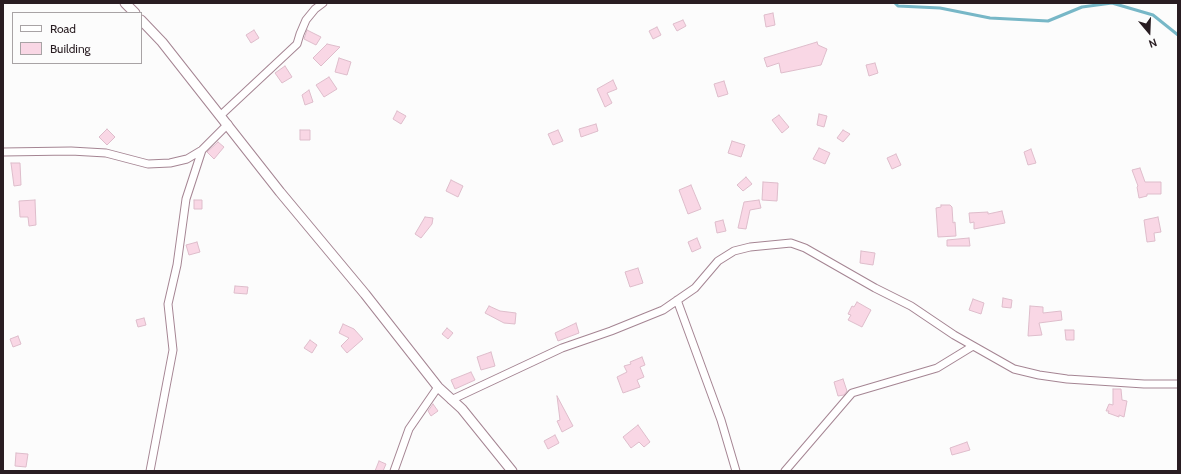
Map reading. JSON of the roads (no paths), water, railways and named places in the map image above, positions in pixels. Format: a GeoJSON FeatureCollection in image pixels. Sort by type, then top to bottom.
{"type":"FeatureCollection","features":[{"type":"Feature","properties":{"kind":"street"},"geometry":{"type":"LineString","coordinates":[[126,3],[134,12]]}},
{"type":"Feature","properties":{"kind":"street"},"geometry":{"type":"LineString","coordinates":[[220,115],[297,44],[306,20],[315,9],[324,3]]}},
{"type":"Feature","properties":{"kind":"street"},"geometry":{"type":"LineString","coordinates":[[142,21],[162,42],[280,192],[365,294],[438,387],[462,409],[512,471]]}},
{"type":"Feature","properties":{"kind":"street"},"geometry":{"type":"LineString","coordinates":[[3,152],[71,151],[106,153],[148,164],[170,163],[187,159],[202,150],[228,124]]}},
{"type":"Feature","properties":{"kind":"street"},"geometry":{"type":"LineString","coordinates":[[150,471],[173,350],[168,304],[177,265],[186,199],[202,150]]}},
{"type":"Feature","properties":{"kind":"street"},"geometry":{"type":"LineString","coordinates":[[451,400],[562,348],[611,331],[663,310],[695,288],[718,261],[734,251],[750,247],[791,243],[805,248],[875,288],[911,306],[973,346],[1014,369],[1039,375],[1099,381],[1178,384]]}},
{"type":"Feature","properties":{"kind":"street"},"geometry":{"type":"LineString","coordinates":[[677,300],[721,420],[736,471]]}},
{"type":"Feature","properties":{"kind":"street"},"geometry":{"type":"LineString","coordinates":[[785,471],[852,393],[937,368],[973,346]]}},
{"type":"Feature","properties":{"kind":"street"},"geometry":{"type":"LineString","coordinates":[[394,471],[409,429],[438,387]]}},
{"type":"Feature","properties":{"kind":"waterway"},"geometry":{"type":"LineString","coordinates":[[895,3],[898,6],[940,8],[990,18],[1048,21],[1082,7],[1112,3],[1153,15],[1178,35]]}}]}
